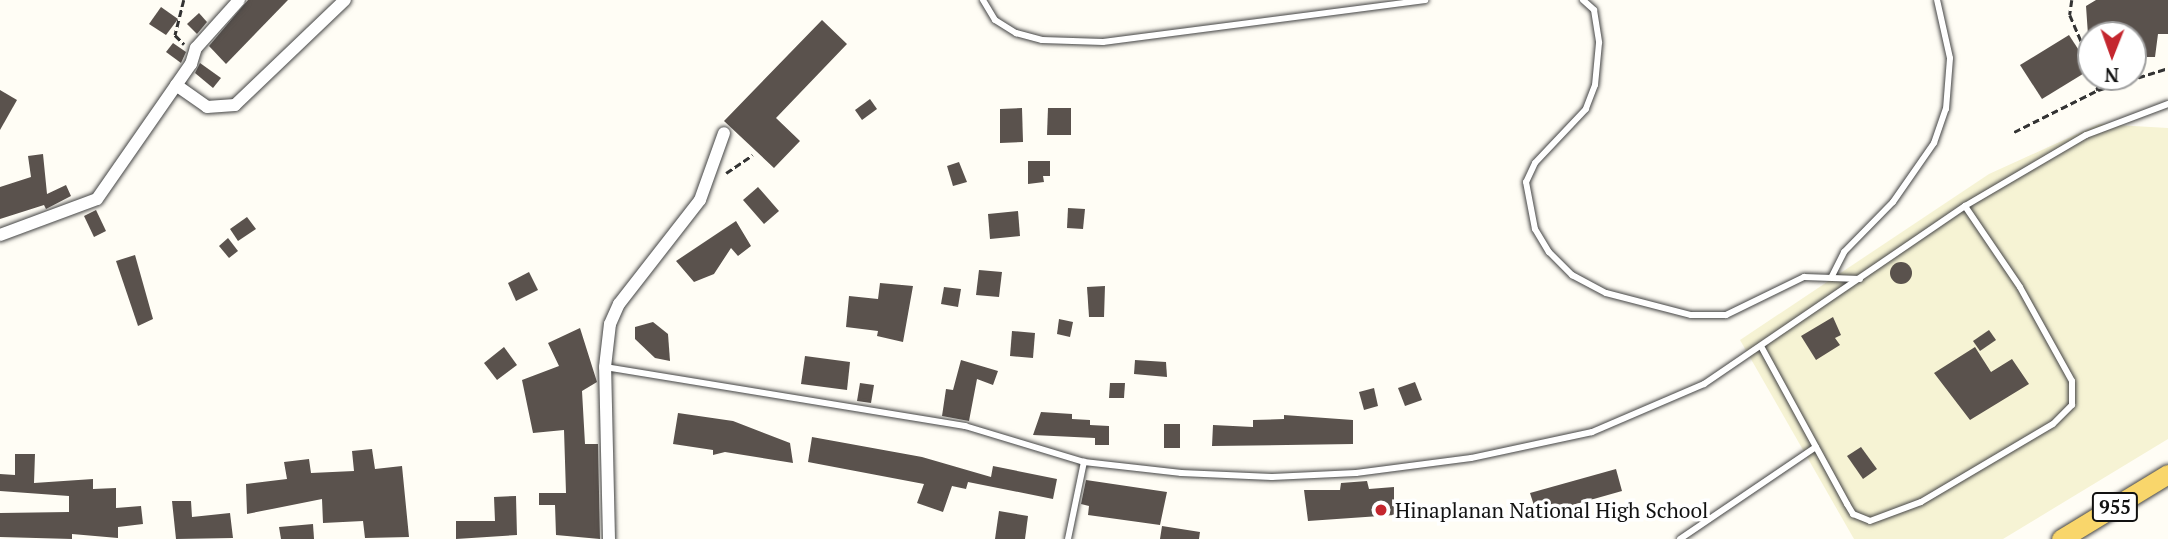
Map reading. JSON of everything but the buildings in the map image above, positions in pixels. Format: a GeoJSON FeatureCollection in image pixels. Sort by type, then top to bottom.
{"type":"FeatureCollection","features":[{"type":"Feature","properties":{"kind":"main road","name":"955"},"geometry":{"type":"LineString","coordinates":[[2061,539],[2168,474]]}},
{"type":"Feature","properties":{"kind":"street"},"geometry":{"type":"LineString","coordinates":[[0,235],[97,199],[176,85],[194,52],[239,0]]}},
{"type":"Feature","properties":{"kind":"street"},"geometry":{"type":"LineString","coordinates":[[176,85],[207,107],[235,105],[345,0]]}},
{"type":"Feature","properties":{"kind":"street"},"geometry":{"type":"LineString","coordinates":[[609,539],[605,367],[610,324],[619,304],[708,185],[724,133]]}},
{"type":"Feature","properties":{"kind":"lane"},"geometry":{"type":"LineString","coordinates":[[983,0],[995,20],[1016,33],[1042,40],[1103,42],[1425,0]]}},
{"type":"Feature","properties":{"kind":"lane"},"geometry":{"type":"LineString","coordinates":[[1583,0],[1594,10],[1599,43],[1595,85],[1586,109],[1535,163],[1526,182],[1535,229],[1549,252],[1573,275],[1606,293],[1701,316],[1726,315],[1804,277],[1860,279]]}},
{"type":"Feature","properties":{"kind":"lane"},"geometry":{"type":"LineString","coordinates":[[1832,276],[1844,252],[1894,202],[1934,143],[1946,109],[1950,58],[1937,0]]}},
{"type":"Feature","properties":{"kind":"lane"},"geometry":{"type":"LineString","coordinates":[[605,367],[965,426],[1084,462],[1181,473],[1272,477],[1356,473],[1471,458],[1563,441],[1642,413],[1704,384],[1762,348],[1965,206],[2086,135],[2168,104]]}},
{"type":"Feature","properties":{"kind":"lane"},"geometry":{"type":"LineString","coordinates":[[1762,348],[1853,513],[1881,520],[2053,424],[2072,405],[2071,381],[2020,287],[1965,206]]}},
{"type":"Feature","properties":{"kind":"lane"},"geometry":{"type":"LineString","coordinates":[[1680,539],[1816,447]]}},
{"type":"Feature","properties":{"kind":"lane"},"geometry":{"type":"LineString","coordinates":[[1068,539],[1084,462]]}},
{"type":"Feature","properties":{"kind":"path"},"geometry":{"type":"LineString","coordinates":[[184,0],[175,35],[194,52]]}},
{"type":"Feature","properties":{"kind":"path"},"geometry":{"type":"LineString","coordinates":[[2072,0],[2070,15],[2077,31]]}},
{"type":"Feature","properties":{"kind":"path"},"geometry":{"type":"LineString","coordinates":[[2147,75],[2168,68]]}},
{"type":"Feature","properties":{"kind":"path"},"geometry":{"type":"LineString","coordinates":[[2014,132],[2096,91]]}},
{"type":"Feature","properties":{"kind":"path"},"geometry":{"type":"LineString","coordinates":[[708,185],[753,155]]}},
{"type":"Feature","properties":{"kind":"shaded area"},"geometry":{"type":"Polygon","coordinates":[[[2099,124],[2168,128],[2168,439],[2003,539],[1854,539],[1740,340],[1989,174],[2099,124]]]}},
{"type":"Feature","properties":{"kind":"place","name":"Hinaplanan National High School"},"geometry":{"type":"Point","coordinates":[1381,510]}}]}
